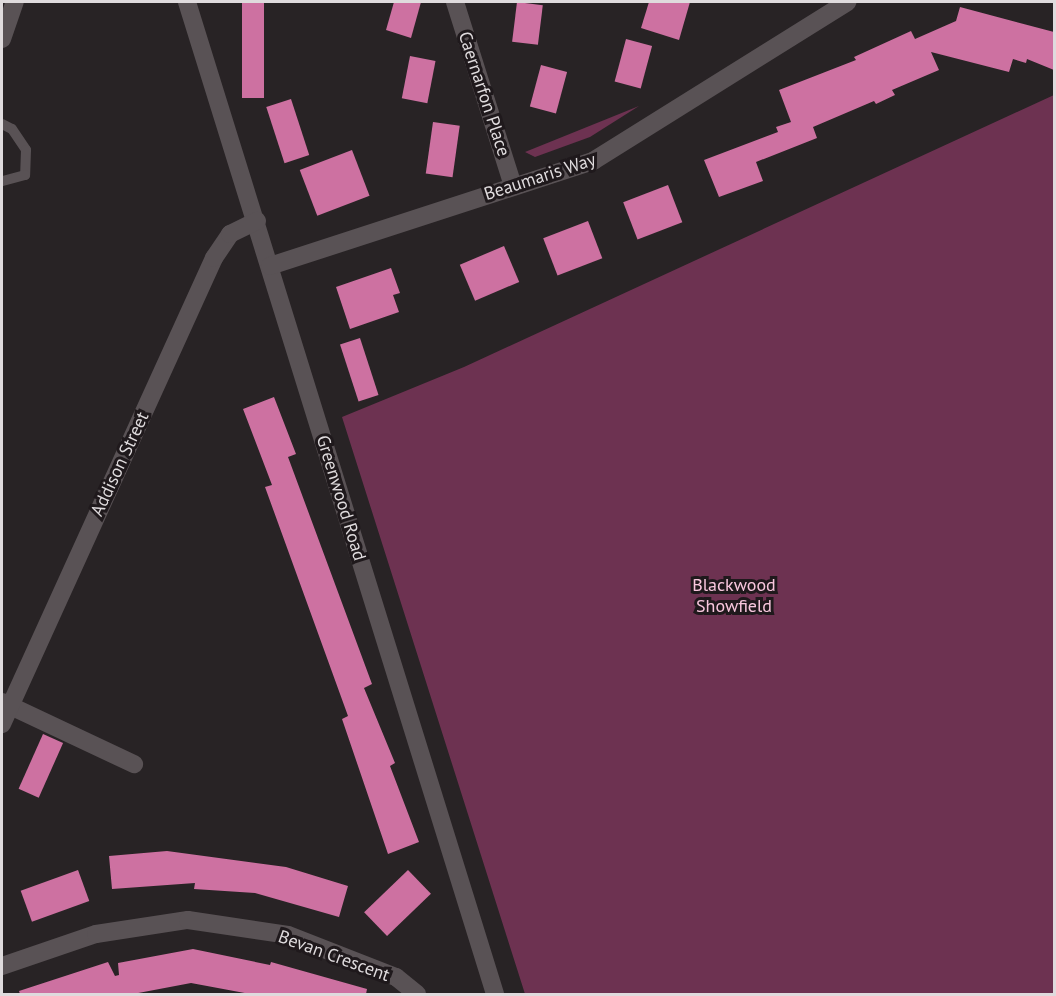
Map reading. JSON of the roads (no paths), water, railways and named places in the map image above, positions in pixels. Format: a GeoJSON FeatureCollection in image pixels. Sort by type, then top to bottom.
{"type":"FeatureCollection","features":[{"type":"Feature","properties":{"kind":"street"},"geometry":{"type":"LineString","coordinates":[[2,39],[15,2]]}},
{"type":"Feature","properties":{"kind":"street","name":"Greenwood Road"},"geometry":{"type":"LineString","coordinates":[[187,2],[257,221],[495,994]]}},
{"type":"Feature","properties":{"kind":"street","name":"Caernarfon Place"},"geometry":{"type":"LineString","coordinates":[[454,2],[513,186]]}},
{"type":"Feature","properties":{"kind":"street","name":"Beaumaris Way"},"geometry":{"type":"LineString","coordinates":[[270,266],[608,153],[848,2]]}},
{"type":"Feature","properties":{"kind":"street","name":"Addison Street"},"geometry":{"type":"LineString","coordinates":[[2,724],[5,704],[214,258],[230,234],[257,221]]}},
{"type":"Feature","properties":{"kind":"street"},"geometry":{"type":"LineString","coordinates":[[5,704],[134,764]]}},
{"type":"Feature","properties":{"kind":"street","name":"Bevan Crescent"},"geometry":{"type":"LineString","coordinates":[[2,966],[96,934],[188,920],[288,935],[396,977],[417,994]]}},
{"type":"Feature","properties":{"kind":"lane"},"geometry":{"type":"LineString","coordinates":[[2,124],[12,129],[26,150],[26,175],[2,181]]}},
{"type":"Feature","properties":{"kind":"park label","name":"Blackwood Showfield"},"geometry":{"type":"Point","coordinates":[734,596]}}]}
